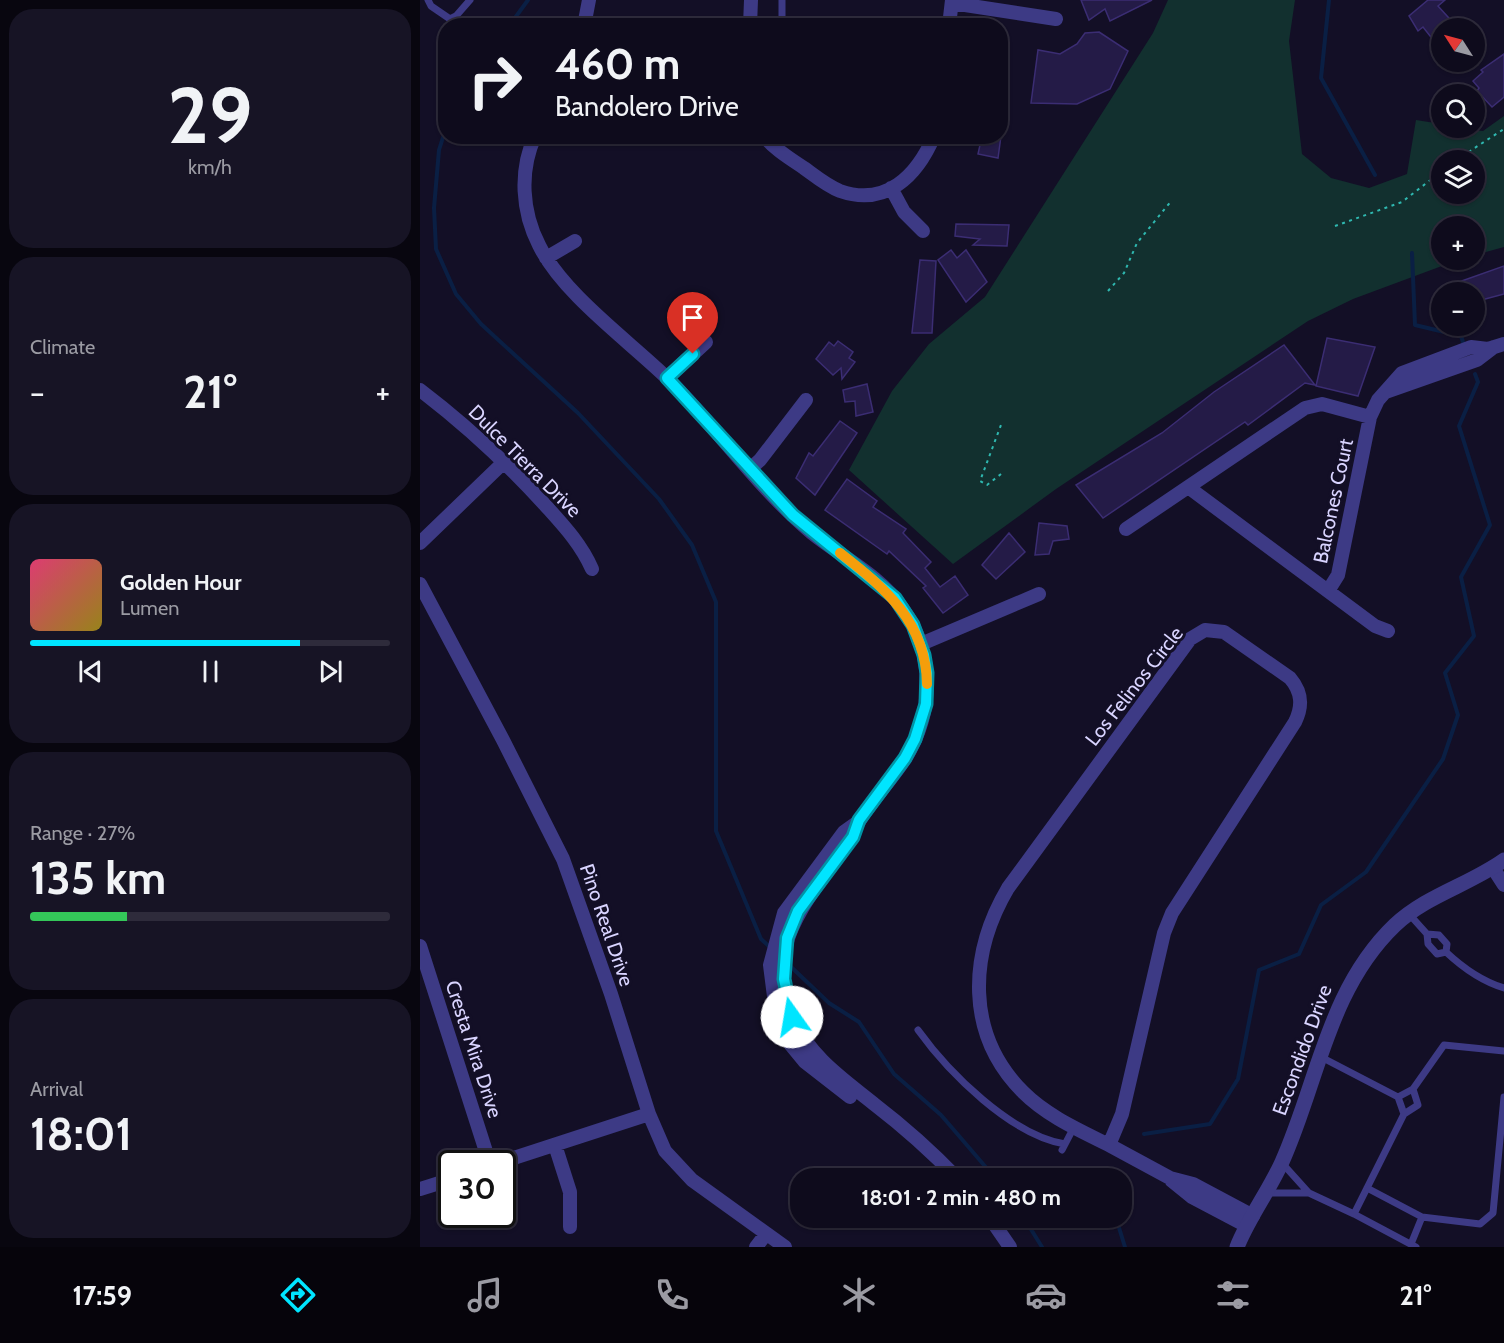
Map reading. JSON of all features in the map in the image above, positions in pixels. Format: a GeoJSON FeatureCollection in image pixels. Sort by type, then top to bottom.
{"type":"FeatureCollection","features":[{"type":"Feature","properties":{"kind":"street"},"geometry":{"type":"LineString","coordinates":[[586,18],[589,0]]}},
{"type":"Feature","properties":{"kind":"street"},"geometry":{"type":"LineString","coordinates":[[750,18],[751,0]]}},
{"type":"Feature","properties":{"kind":"street"},"geometry":{"type":"LineString","coordinates":[[950,18],[952,1],[1056,19]]}},
{"type":"Feature","properties":{"kind":"street"},"geometry":{"type":"LineString","coordinates":[[532,144],[524,183],[528,216],[546,258],[606,323],[667,378],[793,515],[895,598],[913,625],[921,644],[927,689],[922,721],[905,758],[859,820],[844,832],[784,913],[770,965],[771,982],[782,1028],[824,1078],[878,1117],[890,1118],[927,1148],[947,1168]]}},
{"type":"Feature","properties":{"kind":"street"},"geometry":{"type":"LineString","coordinates":[[772,144],[839,190],[866,194],[891,188],[911,176],[919,167],[929,144]]}},
{"type":"Feature","properties":{"kind":"street"},"geometry":{"type":"LineString","coordinates":[[891,188],[904,212],[923,231]]}},
{"type":"Feature","properties":{"kind":"street"},"geometry":{"type":"LineString","coordinates":[[546,258],[575,241]]}},
{"type":"Feature","properties":{"kind":"street"},"geometry":{"type":"LineString","coordinates":[[667,378],[706,342]]}},
{"type":"Feature","properties":{"kind":"street","name":"Balcones Court"},"geometry":{"type":"LineString","coordinates":[[1328,591],[1338,575],[1370,417],[1378,400],[1402,372],[1470,347],[1499,345]]}},
{"type":"Feature","properties":{"kind":"street","name":"Balcones Court"},"geometry":{"type":"LineString","coordinates":[[1386,392],[1461,367],[1484,357],[1499,345]]}},
{"type":"Feature","properties":{"kind":"street"},"geometry":{"type":"LineString","coordinates":[[1455,353],[1461,367]]}},
{"type":"Feature","properties":{"kind":"street","name":"Dulce Tierra Drive"},"geometry":{"type":"LineString","coordinates":[[420,390],[471,430],[504,462],[575,539],[592,569]]}},
{"type":"Feature","properties":{"kind":"street"},"geometry":{"type":"LineString","coordinates":[[750,469],[760,460],[806,400]]}},
{"type":"Feature","properties":{"kind":"street","name":"Balcones Court"},"geometry":{"type":"LineString","coordinates":[[1126,529],[1305,408],[1322,404],[1370,417]]}},
{"type":"Feature","properties":{"kind":"street"},"geometry":{"type":"LineString","coordinates":[[420,543],[504,462]]}},
{"type":"Feature","properties":{"kind":"street","name":"Balcones Court"},"geometry":{"type":"LineString","coordinates":[[1188,487],[1375,626],[1388,631]]}},
{"type":"Feature","properties":{"kind":"street","name":"Pino Real Drive"},"geometry":{"type":"LineString","coordinates":[[420,584],[563,859],[607,983],[649,1114],[665,1152],[698,1185],[785,1247]]}},
{"type":"Feature","properties":{"kind":"street"},"geometry":{"type":"LineString","coordinates":[[921,644],[1039,594]]}},
{"type":"Feature","properties":{"kind":"street","name":"Los Felinos Circle"},"geometry":{"type":"LineString","coordinates":[[1109,1145],[1122,1114],[1164,933],[1172,913],[1295,722],[1300,709],[1301,698],[1296,685],[1290,678],[1230,635],[1217,630],[1205,630],[1190,639],[1008,888],[993,913],[984,936],[978,983],[981,1016],[997,1057],[1023,1092],[1047,1112],[1170,1178],[1193,1184],[1250,1221]]}},
{"type":"Feature","properties":{"kind":"street"},"geometry":{"type":"LineString","coordinates":[[805,1053],[792,1017],[784,979],[787,938],[798,911],[853,837],[859,820]]}},
{"type":"Feature","properties":{"kind":"street"},"geometry":{"type":"LineString","coordinates":[[1498,864],[1504,885]]}},
{"type":"Feature","properties":{"kind":"street","name":"Escondido Drive"},"geometry":{"type":"LineString","coordinates":[[1237,1247],[1282,1162],[1341,1000],[1362,962],[1376,944],[1409,914],[1434,896],[1498,864]]}},
{"type":"Feature","properties":{"kind":"street","name":"Cresta Mira Drive"},"geometry":{"type":"LineString","coordinates":[[420,946],[488,1150]]}},
{"type":"Feature","properties":{"kind":"street"},"geometry":{"type":"LineString","coordinates":[[516,1157],[649,1114]]}},
{"type":"Feature","properties":{"kind":"street"},"geometry":{"type":"LineString","coordinates":[[555,1145],[570,1192],[570,1227]]}},
{"type":"Feature","properties":{"kind":"street"},"geometry":{"type":"LineString","coordinates":[[420,1189],[438,1183]]}},
{"type":"Feature","properties":{"kind":"street"},"geometry":{"type":"LineString","coordinates":[[997,1228],[1010,1247]]}},
{"type":"Feature","properties":{"kind":"street"},"geometry":{"type":"LineString","coordinates":[[756,1247],[766,1234]]}},
{"type":"Feature","properties":{"kind":"lane"},"geometry":{"type":"LineString","coordinates":[[428,0],[431,6],[449,18]]}},
{"type":"Feature","properties":{"kind":"lane"},"geometry":{"type":"LineString","coordinates":[[452,18],[470,0]]}},
{"type":"Feature","properties":{"kind":"lane"},"geometry":{"type":"LineString","coordinates":[[782,18],[783,0]]}},
{"type":"Feature","properties":{"kind":"lane"},"geometry":{"type":"LineString","coordinates":[[1409,914],[1428,934],[1439,935],[1447,945],[1446,952]]}},
{"type":"Feature","properties":{"kind":"lane"},"geometry":{"type":"LineString","coordinates":[[1428,934],[1428,944],[1437,954],[1446,952],[1486,982],[1504,987]]}},
{"type":"Feature","properties":{"kind":"lane"},"geometry":{"type":"LineString","coordinates":[[918,1030],[948,1068],[972,1090],[1031,1133],[1064,1147],[1074,1127]]}},
{"type":"Feature","properties":{"kind":"lane"},"geometry":{"type":"LineString","coordinates":[[1398,1097],[1413,1089],[1444,1045],[1504,1051]]}},
{"type":"Feature","properties":{"kind":"lane"},"geometry":{"type":"LineString","coordinates":[[1321,1057],[1398,1097],[1404,1114]]}},
{"type":"Feature","properties":{"kind":"lane"},"geometry":{"type":"LineString","coordinates":[[1354,1214],[1404,1114],[1418,1105],[1413,1089]]}},
{"type":"Feature","properties":{"kind":"lane"},"geometry":{"type":"LineString","coordinates":[[1367,1188],[1422,1217],[1480,1224],[1493,1213],[1504,1097]]}},
{"type":"Feature","properties":{"kind":"lane"},"geometry":{"type":"LineString","coordinates":[[1282,1162],[1309,1193],[1413,1246],[1422,1217]]}},
{"type":"Feature","properties":{"kind":"lane"},"geometry":{"type":"LineString","coordinates":[[1266,1193],[1309,1193]]}},
{"type":"Feature","properties":{"kind":"path"},"geometry":{"type":"LineString","coordinates":[[1471,150],[1504,129]]}},
{"type":"Feature","properties":{"kind":"path"},"geometry":{"type":"LineString","coordinates":[[1335,226],[1402,202],[1431,180]]}},
{"type":"Feature","properties":{"kind":"path"},"geometry":{"type":"LineString","coordinates":[[1108,291],[1124,273],[1137,243],[1172,200]]}},
{"type":"Feature","properties":{"kind":"path"},"geometry":{"type":"LineString","coordinates":[[1001,425],[980,482],[987,485],[1001,474]]}},
{"type":"Feature","properties":{"kind":"green space"},"geometry":{"type":"Polygon","coordinates":[[[1168,0],[1295,0],[1289,41],[1302,154],[1331,178],[1369,188],[1407,174],[1416,120],[1431,122],[1431,138],[1485,138],[1485,130],[1504,116],[1504,247],[1485,252],[1485,216],[1431,216],[1431,270],[1353,299],[1308,321],[1056,489],[953,564],[849,470],[892,391],[929,344],[985,297],[1153,33],[1168,0]]]}},
{"type":"Feature","properties":{"kind":"building"},"geometry":{"type":"Polygon","coordinates":[[[1081,0],[1152,0],[1110,21],[1105,9],[1089,20],[1081,0]]]}},
{"type":"Feature","properties":{"kind":"building"},"geometry":{"type":"Polygon","coordinates":[[[1428,0],[1445,0],[1438,6],[1449,18],[1431,18],[1431,37],[1423,27],[1418,31],[1409,16],[1428,0]]]}},
{"type":"Feature","properties":{"kind":"building"},"geometry":{"type":"Polygon","coordinates":[[[1099,32],[1128,51],[1110,89],[1077,104],[1031,103],[1038,50],[1060,54],[1077,44],[1085,33],[1099,32]]]}},
{"type":"Feature","properties":{"kind":"building"},"geometry":{"type":"Polygon","coordinates":[[[1504,54],[1504,97],[1492,107],[1485,100],[1485,84],[1476,84],[1473,81],[1485,72],[1485,67],[1504,54]]]}},
{"type":"Feature","properties":{"kind":"building"},"geometry":{"type":"Polygon","coordinates":[[[980,144],[1000,144],[998,158],[978,154],[980,144]]]}},
{"type":"Feature","properties":{"kind":"building"},"geometry":{"type":"Polygon","coordinates":[[[956,224],[1009,225],[1007,246],[973,245],[980,239],[955,236],[956,224]]]}},
{"type":"Feature","properties":{"kind":"building"},"geometry":{"type":"Polygon","coordinates":[[[951,250],[957,258],[966,250],[987,282],[966,302],[938,260],[951,250]]]}},
{"type":"Feature","properties":{"kind":"building"},"geometry":{"type":"Polygon","coordinates":[[[920,260],[936,261],[932,333],[912,333],[920,260]]]}},
{"type":"Feature","properties":{"kind":"building"},"geometry":{"type":"Polygon","coordinates":[[[1504,266],[1504,294],[1485,299],[1485,282],[1459,282],[1504,266]]]}},
{"type":"Feature","properties":{"kind":"building"},"geometry":{"type":"Polygon","coordinates":[[[1327,338],[1375,347],[1358,396],[1316,386],[1327,338]]]}},
{"type":"Feature","properties":{"kind":"building"},"geometry":{"type":"Polygon","coordinates":[[[838,341],[853,352],[849,358],[855,362],[842,379],[841,368],[833,375],[816,359],[829,342],[834,346],[838,341]]]}},
{"type":"Feature","properties":{"kind":"building"},"geometry":{"type":"Polygon","coordinates":[[[1284,345],[1315,385],[1305,383],[1248,425],[1245,422],[1103,518],[1076,485],[1162,433],[1214,392],[1284,345]]]}},
{"type":"Feature","properties":{"kind":"building"},"geometry":{"type":"Polygon","coordinates":[[[867,384],[873,412],[856,416],[855,401],[845,402],[843,390],[867,384]]]}},
{"type":"Feature","properties":{"kind":"building"},"geometry":{"type":"Polygon","coordinates":[[[840,421],[857,433],[815,495],[796,478],[809,453],[813,456],[840,421]]]}},
{"type":"Feature","properties":{"kind":"building"},"geometry":{"type":"Polygon","coordinates":[[[847,479],[877,501],[873,507],[906,529],[903,533],[931,562],[925,568],[940,587],[955,576],[968,595],[943,613],[923,588],[926,586],[889,551],[887,554],[825,510],[847,479]]]}},
{"type":"Feature","properties":{"kind":"building"},"geometry":{"type":"Polygon","coordinates":[[[1039,523],[1067,526],[1069,539],[1053,541],[1049,554],[1035,555],[1039,523]]]}},
{"type":"Feature","properties":{"kind":"building"},"geometry":{"type":"Polygon","coordinates":[[[1009,533],[1025,552],[996,579],[982,565],[1009,533]]]}},
{"type":"Feature","properties":{"kind":"waterway"},"geometry":{"type":"LineString","coordinates":[[515,18],[528,0]]}},
{"type":"Feature","properties":{"kind":"waterway"},"geometry":{"type":"LineString","coordinates":[[1329,0],[1321,78],[1375,175]]}},
{"type":"Feature","properties":{"kind":"waterway"},"geometry":{"type":"LineString","coordinates":[[441,144],[434,208],[436,249],[456,294],[481,324],[578,413],[659,499],[692,545],[716,602],[716,831],[761,939],[772,949]]}},
{"type":"Feature","properties":{"kind":"waterway"},"geometry":{"type":"LineString","coordinates":[[1412,253],[1415,325],[1461,336],[1464,345]]}},
{"type":"Feature","properties":{"kind":"waterway"},"geometry":{"type":"LineString","coordinates":[[1144,1134],[1210,1124],[1238,1079],[1259,970],[1299,954],[1321,905],[1366,872],[1443,759],[1458,715],[1445,673],[1474,636],[1461,577],[1490,525],[1459,426],[1478,382],[1475,374]]}},
{"type":"Feature","properties":{"kind":"waterway"},"geometry":{"type":"LineString","coordinates":[[788,964],[829,1003],[859,1022],[894,1074],[941,1115],[987,1168]]}},
{"type":"Feature","properties":{"kind":"waterway"},"geometry":{"type":"LineString","coordinates":[[1030,1228],[1042,1247]]}},
{"type":"Feature","properties":{"kind":"waterway"},"geometry":{"type":"LineString","coordinates":[[1119,1228],[1125,1247]]}},
{"type":"Feature","properties":{"kind":"slow traffic"},"geometry":{"type":"LineString","coordinates":[[840,553],[878,582],[903,608],[921,644],[927,684]]}},
{"type":"Feature","properties":{"kind":"route"},"geometry":{"type":"LineString","coordinates":[[693,354],[667,378],[793,515],[895,598],[913,625],[921,644],[927,673],[926,704],[922,721],[905,758],[859,820],[853,837],[798,911],[793,922],[783,959],[786,998],[792,1017]]}}]}
